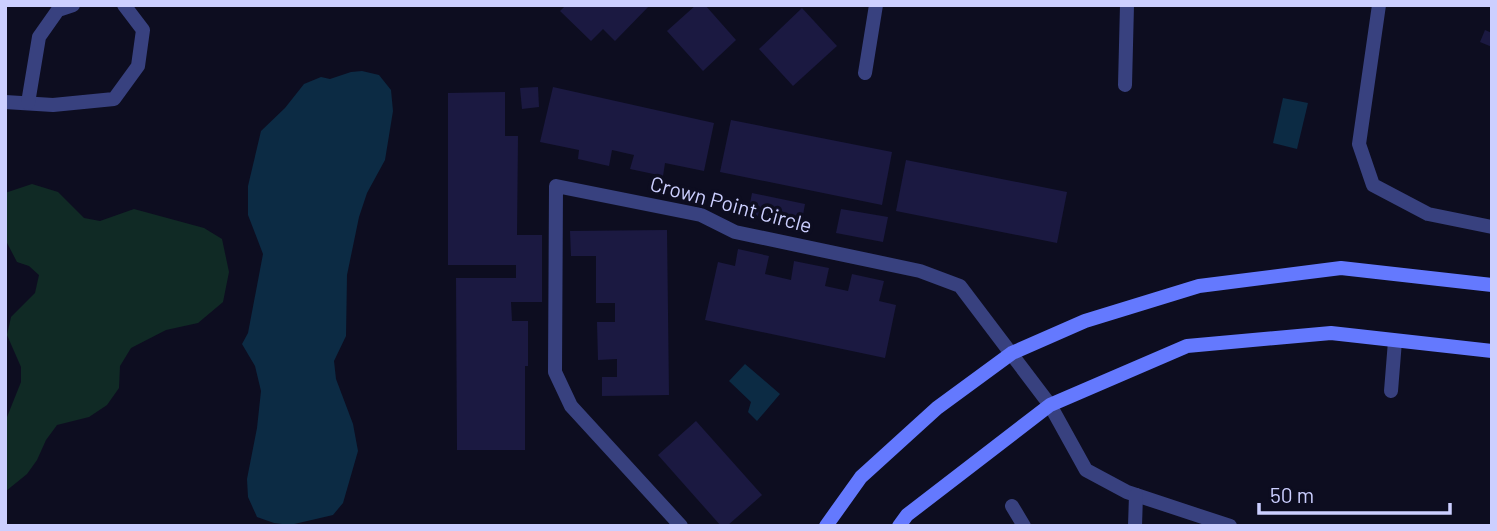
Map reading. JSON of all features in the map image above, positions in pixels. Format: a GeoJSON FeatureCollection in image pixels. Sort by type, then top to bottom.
{"type":"FeatureCollection","features":[{"type":"Feature","properties":{"kind":"main road"},"geometry":{"type":"LineString","coordinates":[[826,526],[861,477],[937,408],[1012,353],[1085,321],[1199,286],[1341,268],[1492,285]]}},
{"type":"Feature","properties":{"kind":"main road"},"geometry":{"type":"LineString","coordinates":[[899,526],[907,515],[1050,405],[1187,345],[1331,333],[1492,351]]}},
{"type":"Feature","properties":{"kind":"street"},"geometry":{"type":"LineString","coordinates":[[28,103],[39,37],[58,10],[73,5]]}},
{"type":"Feature","properties":{"kind":"street"},"geometry":{"type":"LineString","coordinates":[[5,102],[53,105],[114,99],[138,66],[143,30],[124,5]]}},
{"type":"Feature","properties":{"kind":"street"},"geometry":{"type":"LineString","coordinates":[[865,73],[876,5]]}},
{"type":"Feature","properties":{"kind":"street"},"geometry":{"type":"LineString","coordinates":[[1125,85],[1127,5]]}},
{"type":"Feature","properties":{"kind":"street"},"geometry":{"type":"LineString","coordinates":[[1379,5],[1359,144],[1373,185],[1428,214],[1492,227]]}},
{"type":"Feature","properties":{"kind":"street","name":"Crown Point Circle"},"geometry":{"type":"LineString","coordinates":[[681,526],[571,406],[555,372],[556,186],[701,215],[735,232],[920,271],[960,286],[1050,405],[1086,470],[1136,495],[1230,526]]}},
{"type":"Feature","properties":{"kind":"street"},"geometry":{"type":"LineString","coordinates":[[1391,391],[1395,341]]}},
{"type":"Feature","properties":{"kind":"street"},"geometry":{"type":"LineString","coordinates":[[1135,526],[1136,495]]}},
{"type":"Feature","properties":{"kind":"street"},"geometry":{"type":"LineString","coordinates":[[1012,506],[1024,526]]}},
{"type":"Feature","properties":{"kind":"green space"},"geometry":{"type":"Polygon","coordinates":[[[32,184],[58,192],[84,218],[100,221],[134,209],[204,228],[222,239],[229,272],[223,302],[198,323],[166,330],[131,348],[120,366],[119,388],[107,405],[89,417],[57,425],[27,474],[6,491],[5,422],[21,382],[21,367],[7,335],[11,317],[35,293],[39,275],[29,266],[17,262],[5,239],[5,193],[32,184]]]}},
{"type":"Feature","properties":{"kind":"water"},"geometry":{"type":"Polygon","coordinates":[[[362,71],[379,75],[391,90],[393,111],[385,160],[367,193],[359,217],[347,275],[346,336],[334,361],[336,379],[353,424],[358,451],[343,503],[333,515],[290,525],[274,523],[257,517],[248,497],[247,479],[261,391],[255,366],[242,344],[248,333],[263,254],[248,215],[248,186],[261,131],[285,108],[304,84],[321,77],[330,79],[362,71]]]}},
{"type":"Feature","properties":{"kind":"water"},"geometry":{"type":"Polygon","coordinates":[[[1283,98],[1308,103],[1297,149],[1273,143],[1283,98]]]}},
{"type":"Feature","properties":{"kind":"water"},"geometry":{"type":"Polygon","coordinates":[[[745,364],[780,394],[757,421],[748,412],[751,402],[729,381],[745,364]]]}},
{"type":"Feature","properties":{"kind":"building"},"geometry":{"type":"Polygon","coordinates":[[[566,5],[650,5],[615,41],[603,29],[591,41],[560,11],[566,5]]]}},
{"type":"Feature","properties":{"kind":"building"},"geometry":{"type":"Polygon","coordinates":[[[696,5],[705,5],[736,40],[703,71],[667,31],[696,5]]]}},
{"type":"Feature","properties":{"kind":"building"},"geometry":{"type":"Polygon","coordinates":[[[802,8],[837,46],[793,86],[759,49],[802,8]]]}},
{"type":"Feature","properties":{"kind":"building"},"geometry":{"type":"Polygon","coordinates":[[[1485,30],[1492,33],[1492,47],[1480,42],[1485,30]]]}},
{"type":"Feature","properties":{"kind":"building"},"geometry":{"type":"Polygon","coordinates":[[[538,87],[539,107],[522,109],[520,88],[538,87]]]}},
{"type":"Feature","properties":{"kind":"building"},"geometry":{"type":"Polygon","coordinates":[[[553,87],[714,123],[704,171],[665,163],[663,176],[630,169],[634,155],[612,150],[609,166],[578,159],[579,150],[540,142],[553,87]]]}},
{"type":"Feature","properties":{"kind":"building"},"geometry":{"type":"Polygon","coordinates":[[[505,92],[505,136],[518,136],[517,235],[542,235],[542,302],[511,302],[512,321],[528,321],[525,450],[457,450],[456,278],[516,278],[516,265],[448,265],[448,93],[505,92]]]}},
{"type":"Feature","properties":{"kind":"building"},"geometry":{"type":"Polygon","coordinates":[[[731,120],[892,152],[882,205],[720,172],[731,120]]]}},
{"type":"Feature","properties":{"kind":"building"},"geometry":{"type":"Polygon","coordinates":[[[906,160],[1067,192],[1057,243],[896,211],[906,160]]]}},
{"type":"Feature","properties":{"kind":"building"},"geometry":{"type":"Polygon","coordinates":[[[752,193],[805,204],[801,225],[748,214],[752,193]]]}},
{"type":"Feature","properties":{"kind":"building"},"geometry":{"type":"Polygon","coordinates":[[[841,209],[888,217],[883,242],[836,233],[841,209]]]}},
{"type":"Feature","properties":{"kind":"building"},"geometry":{"type":"Polygon","coordinates":[[[667,230],[669,395],[602,396],[602,377],[617,377],[617,359],[598,360],[597,322],[615,322],[615,303],[596,303],[596,256],[571,256],[570,231],[667,230]]]}},
{"type":"Feature","properties":{"kind":"building"},"geometry":{"type":"Polygon","coordinates":[[[738,249],[769,256],[765,274],[791,280],[794,261],[829,268],[825,286],[848,291],[852,274],[884,281],[879,301],[896,305],[885,358],[705,320],[718,262],[735,266],[738,249]]]}},
{"type":"Feature","properties":{"kind":"building"},"geometry":{"type":"Polygon","coordinates":[[[696,421],[762,495],[727,526],[721,526],[658,455],[696,421]]]}}]}
